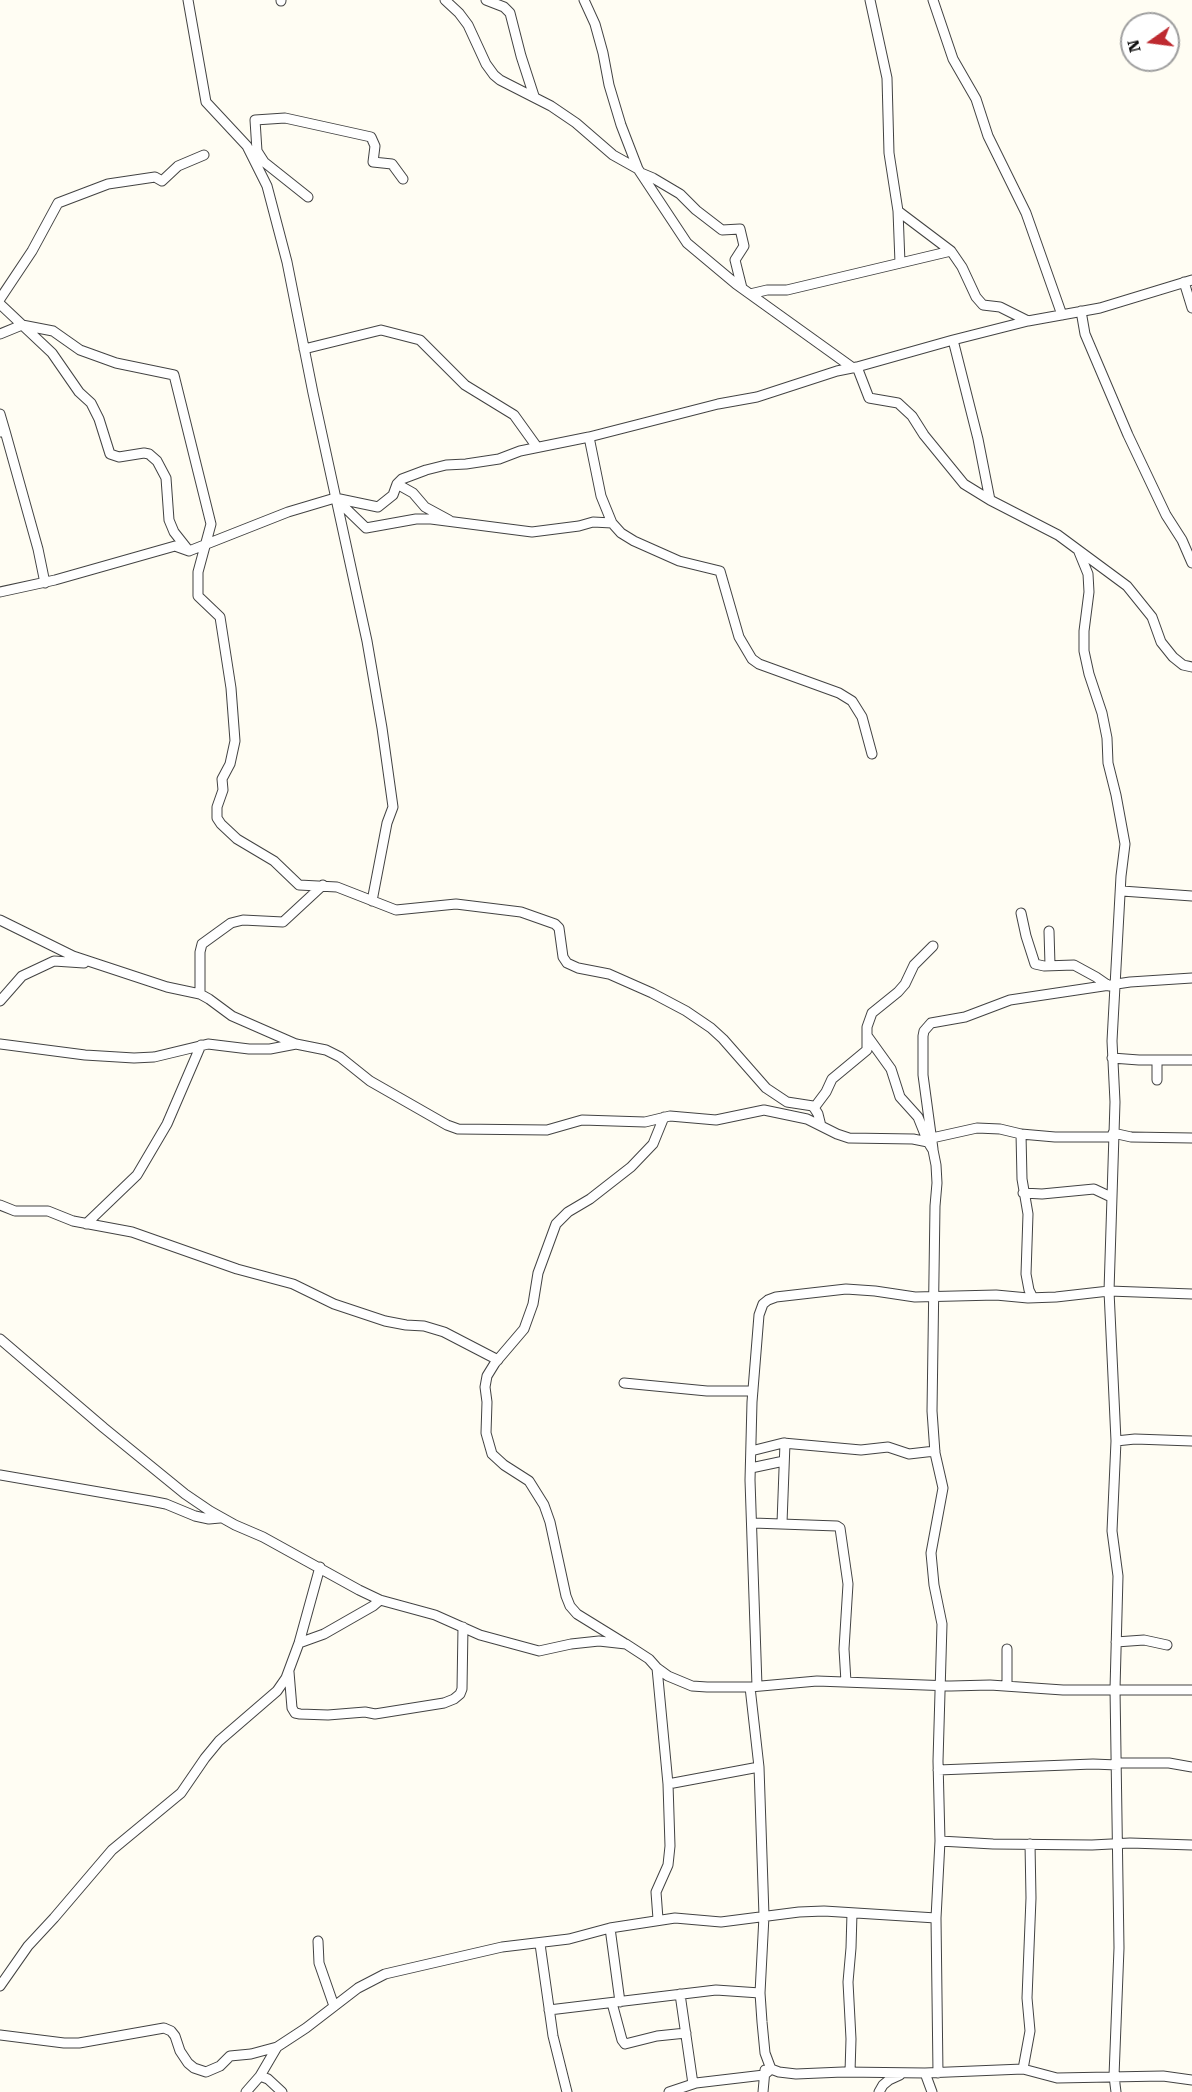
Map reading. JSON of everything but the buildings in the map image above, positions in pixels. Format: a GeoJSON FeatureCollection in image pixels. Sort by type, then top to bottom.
{"type":"FeatureCollection","features":[{"type":"Feature","properties":{"kind":"street"},"geometry":{"type":"LineString","coordinates":[[188,0],[206,102],[247,146],[267,186],[287,262],[367,641],[393,807],[387,823],[372,901]]}},
{"type":"Feature","properties":{"kind":"street"},"geometry":{"type":"LineString","coordinates":[[445,0],[468,25],[486,64],[500,80],[534,96],[576,123],[613,155],[680,194],[722,230],[740,229],[744,246],[735,260],[746,291]]}},
{"type":"Feature","properties":{"kind":"street"},"geometry":{"type":"LineString","coordinates":[[486,0],[504,7],[512,16],[521,56],[534,96]]}},
{"type":"Feature","properties":{"kind":"street"},"geometry":{"type":"LineString","coordinates":[[584,0],[603,53],[609,85],[621,125],[639,171],[687,243],[746,291],[855,368],[869,398],[898,403],[912,416],[924,435],[964,484],[1058,535],[1127,586],[1152,617],[1161,642],[1167,650],[1183,666],[1192,667]]}},
{"type":"Feature","properties":{"kind":"street"},"geometry":{"type":"LineString","coordinates":[[870,0],[887,78],[889,153],[898,211],[900,263]]}},
{"type":"Feature","properties":{"kind":"street"},"geometry":{"type":"LineString","coordinates":[[933,0],[953,59],[976,99],[988,136],[1026,213],[1062,315]]}},
{"type":"Feature","properties":{"kind":"street"},"geometry":{"type":"LineString","coordinates":[[308,197],[264,162],[257,151],[255,120],[285,118],[371,137],[375,146],[373,162],[392,164],[403,179]]}},
{"type":"Feature","properties":{"kind":"street"},"geometry":{"type":"LineString","coordinates":[[0,299],[32,251],[58,203],[108,184],[154,177],[162,181],[178,166],[204,155]]}},
{"type":"Feature","properties":{"kind":"street"},"geometry":{"type":"LineString","coordinates":[[898,211],[951,251],[962,267],[976,297],[983,305],[1000,307],[1028,321]]}},
{"type":"Feature","properties":{"kind":"street"},"geometry":{"type":"LineString","coordinates":[[746,291],[784,291],[951,251]]}},
{"type":"Feature","properties":{"kind":"street"},"geometry":{"type":"LineString","coordinates":[[0,592],[45,583],[175,546],[189,551],[288,512],[335,498],[378,507],[393,495],[402,479],[426,470],[446,465],[499,459],[537,447],[589,437],[718,404],[757,398],[837,370],[855,368],[1028,321],[1101,308],[1188,281],[1192,308]]}},
{"type":"Feature","properties":{"kind":"street"},"geometry":{"type":"LineString","coordinates":[[0,304],[52,352],[79,392],[91,403],[99,418],[110,454],[119,457],[144,453],[157,461],[166,478],[168,520],[189,551]]}},
{"type":"Feature","properties":{"kind":"street"},"geometry":{"type":"LineString","coordinates":[[1081,311],[1085,334],[1128,435],[1192,563]]}},
{"type":"Feature","properties":{"kind":"street"},"geometry":{"type":"LineString","coordinates":[[0,334],[22,325],[53,332],[80,350],[116,363],[174,375],[211,524],[198,572],[198,596],[219,616],[231,688],[235,741],[230,764],[222,779],[223,790],[217,807],[217,818],[221,824],[237,839],[274,861],[299,885],[323,885],[352,892],[396,910],[456,904],[521,912],[555,924],[559,928],[563,957],[567,963],[578,968],[609,974],[686,1011],[723,1039],[766,1088],[787,1102],[806,1104],[814,1108],[821,1126]]}},
{"type":"Feature","properties":{"kind":"street"},"geometry":{"type":"LineString","coordinates":[[304,349],[381,330],[420,340],[465,385],[514,415],[537,447]]}},
{"type":"Feature","properties":{"kind":"street"},"geometry":{"type":"LineString","coordinates":[[953,340],[978,439],[990,500]]}},
{"type":"Feature","properties":{"kind":"street"},"geometry":{"type":"LineString","coordinates":[[0,414],[2,431],[38,549],[45,583]]}},
{"type":"Feature","properties":{"kind":"street"},"geometry":{"type":"LineString","coordinates":[[589,437],[601,496],[612,523],[621,534],[679,561],[720,571],[739,637],[752,659],[759,664],[839,693],[852,701],[862,717],[872,754]]}},
{"type":"Feature","properties":{"kind":"street"},"geometry":{"type":"LineString","coordinates":[[398,484],[412,493],[425,507],[451,521]]}},
{"type":"Feature","properties":{"kind":"street"},"geometry":{"type":"LineString","coordinates":[[335,498],[366,528],[416,519],[451,521],[489,528],[532,532],[593,522],[612,523]]}},
{"type":"Feature","properties":{"kind":"street"},"geometry":{"type":"LineString","coordinates":[[1079,552],[1088,574],[1084,651],[1102,713],[1107,738],[1108,763],[1125,844],[1112,985],[1114,1102],[1109,1291],[1116,1441],[1112,1531],[1118,1576],[1115,1689],[1119,1948],[1114,2076],[1116,2092]]}},
{"type":"Feature","properties":{"kind":"street"},"geometry":{"type":"LineString","coordinates":[[200,994],[202,944],[231,923],[243,920],[283,922],[323,885]]}},
{"type":"Feature","properties":{"kind":"street"},"geometry":{"type":"LineString","coordinates":[[1122,891],[1192,896]]}},
{"type":"Feature","properties":{"kind":"street"},"geometry":{"type":"LineString","coordinates":[[1021,913],[1034,962],[1038,966],[1074,965],[1112,985]]}},
{"type":"Feature","properties":{"kind":"street"},"geometry":{"type":"LineString","coordinates":[[0,920],[73,956],[167,987],[200,994],[232,1016],[296,1044],[326,1050],[340,1057],[370,1081],[458,1129],[547,1130],[582,1120],[645,1122],[678,1116],[725,1119],[764,1110],[807,1119],[849,1138],[913,1139],[931,1143],[977,1128],[1055,1137],[1113,1135],[1192,1138]]}},
{"type":"Feature","properties":{"kind":"street"},"geometry":{"type":"LineString","coordinates":[[1050,931],[1050,965]]}},
{"type":"Feature","properties":{"kind":"street"},"geometry":{"type":"LineString","coordinates":[[814,1108],[839,1072],[866,1052],[867,1027],[872,1013],[898,992],[905,984],[914,965],[933,946]]}},
{"type":"Feature","properties":{"kind":"street"},"geometry":{"type":"LineString","coordinates":[[0,1001],[22,976],[54,961],[97,964]]}},
{"type":"Feature","properties":{"kind":"street"},"geometry":{"type":"LineString","coordinates":[[938,2073],[936,1918],[940,1841],[938,1770],[942,1624],[934,1585],[932,1553],[943,1488],[935,1451],[932,1411],[937,1183],[923,1075],[923,1036],[927,1026],[936,1021],[965,1017],[1010,1000],[1091,987],[1169,978],[1192,978]]}},
{"type":"Feature","properties":{"kind":"street"},"geometry":{"type":"LineString","coordinates":[[868,1037],[891,1069],[900,1097],[920,1121],[931,1143]]}},
{"type":"Feature","properties":{"kind":"street"},"geometry":{"type":"LineString","coordinates":[[0,1044],[135,1059],[154,1057],[201,1045],[270,1049],[296,1044]]}},
{"type":"Feature","properties":{"kind":"street"},"geometry":{"type":"LineString","coordinates":[[86,1224],[137,1175],[167,1124],[201,1045]]}},
{"type":"Feature","properties":{"kind":"street"},"geometry":{"type":"LineString","coordinates":[[1112,1058],[1157,1061],[1192,1060]]}},
{"type":"Feature","properties":{"kind":"street"},"geometry":{"type":"LineString","coordinates":[[1157,1061],[1157,1080]]}},
{"type":"Feature","properties":{"kind":"street"},"geometry":{"type":"LineString","coordinates":[[664,1117],[652,1144],[631,1167],[568,1212],[556,1224],[538,1273],[533,1304],[524,1329],[487,1376],[485,1387],[486,1433],[492,1454],[504,1465],[529,1481],[544,1505],[550,1522],[566,1596],[570,1606],[577,1614],[649,1659],[657,1668],[674,1679],[692,1686],[753,1686],[817,1681],[1007,1686],[1063,1690],[1192,1690]]}},
{"type":"Feature","properties":{"kind":"street"},"geometry":{"type":"LineString","coordinates":[[1021,1134],[1023,1193],[1028,1214],[1026,1275],[1033,1298]]}},
{"type":"Feature","properties":{"kind":"street"},"geometry":{"type":"LineString","coordinates":[[1023,1193],[1042,1194],[1094,1189],[1111,1197]]}},
{"type":"Feature","properties":{"kind":"street"},"geometry":{"type":"LineString","coordinates":[[0,1205],[15,1210],[48,1211],[86,1224],[132,1232],[237,1269],[293,1284],[334,1304],[385,1321],[424,1326],[444,1332],[498,1360]]}},
{"type":"Feature","properties":{"kind":"street"},"geometry":{"type":"LineString","coordinates":[[763,2092],[767,2059],[760,1993],[764,1917],[759,1767],[753,1686],[751,1451],[759,1315],[763,1304],[776,1297],[846,1289],[915,1297],[996,1294],[1033,1298],[1109,1291],[1192,1294]]}},
{"type":"Feature","properties":{"kind":"street"},"geometry":{"type":"LineString","coordinates":[[0,1339],[185,1494],[222,1518],[263,1537],[380,1600],[435,1615],[480,1635],[539,1651],[599,1641],[626,1644]]}},
{"type":"Feature","properties":{"kind":"street"},"geometry":{"type":"LineString","coordinates":[[624,1383],[753,1391]]}},
{"type":"Feature","properties":{"kind":"street"},"geometry":{"type":"LineString","coordinates":[[1116,1441],[1135,1439],[1192,1441]]}},
{"type":"Feature","properties":{"kind":"street"},"geometry":{"type":"LineString","coordinates":[[751,1451],[785,1443],[861,1450],[888,1448],[909,1454],[935,1451]]}},
{"type":"Feature","properties":{"kind":"street"},"geometry":{"type":"LineString","coordinates":[[782,1523],[785,1443]]}},
{"type":"Feature","properties":{"kind":"street"},"geometry":{"type":"LineString","coordinates":[[751,1468],[784,1461]]}},
{"type":"Feature","properties":{"kind":"street"},"geometry":{"type":"LineString","coordinates":[[0,1475],[166,1504],[209,1519],[222,1518]]}},
{"type":"Feature","properties":{"kind":"street"},"geometry":{"type":"LineString","coordinates":[[753,1523],[840,1527],[848,1584],[844,1649],[846,1682]]}},
{"type":"Feature","properties":{"kind":"street"},"geometry":{"type":"LineString","coordinates":[[0,1986],[28,1946],[93,1870],[112,1850],[181,1793],[219,1741],[277,1691],[299,1643],[320,1568]]}},
{"type":"Feature","properties":{"kind":"street"},"geometry":{"type":"LineString","coordinates":[[299,1643],[324,1634],[380,1600]]}},
{"type":"Feature","properties":{"kind":"street"},"geometry":{"type":"LineString","coordinates":[[289,1669],[292,1708],[295,1713],[375,1714],[444,1703],[460,1695],[462,1689],[463,1627]]}},
{"type":"Feature","properties":{"kind":"street"},"geometry":{"type":"LineString","coordinates":[[1116,1642],[1144,1640],[1167,1645]]}},
{"type":"Feature","properties":{"kind":"street"},"geometry":{"type":"LineString","coordinates":[[1007,1649],[1007,1686]]}},
{"type":"Feature","properties":{"kind":"street"},"geometry":{"type":"LineString","coordinates":[[657,1668],[668,1784],[670,1856],[657,1886],[658,1919]]}},
{"type":"Feature","properties":{"kind":"street"},"geometry":{"type":"LineString","coordinates":[[938,1770],[1168,1763],[1192,1767]]}},
{"type":"Feature","properties":{"kind":"street"},"geometry":{"type":"LineString","coordinates":[[668,1784],[759,1767]]}},
{"type":"Feature","properties":{"kind":"street"},"geometry":{"type":"LineString","coordinates":[[940,1841],[1192,1845]]}},
{"type":"Feature","properties":{"kind":"street"},"geometry":{"type":"LineString","coordinates":[[1023,2069],[1030,2031],[1028,1998],[1030,1844]]}},
{"type":"Feature","properties":{"kind":"street"},"geometry":{"type":"LineString","coordinates":[[0,2035],[79,2043],[164,2028],[175,2036],[180,2051],[188,2063],[206,2072],[220,2066],[230,2056],[251,2054],[277,2047],[358,1988],[393,1971],[502,1947],[569,1939],[658,1919],[685,1918],[721,1922],[799,1912],[852,1912],[936,1918]]}},
{"type":"Feature","properties":{"kind":"street"},"geometry":{"type":"LineString","coordinates":[[850,2072],[848,1982],[852,1912]]}},
{"type":"Feature","properties":{"kind":"street"},"geometry":{"type":"LineString","coordinates":[[610,1928],[616,2002],[625,2044],[657,2036],[687,2033]]}},
{"type":"Feature","properties":{"kind":"street"},"geometry":{"type":"LineString","coordinates":[[318,1941],[319,1963],[334,2006]]}},
{"type":"Feature","properties":{"kind":"street"},"geometry":{"type":"LineString","coordinates":[[540,1944],[553,2036],[567,2092]]}},
{"type":"Feature","properties":{"kind":"street"},"geometry":{"type":"LineString","coordinates":[[549,2010],[680,1994],[698,1994],[716,1990],[760,1993]]}},
{"type":"Feature","properties":{"kind":"street"},"geometry":{"type":"LineString","coordinates":[[680,1994],[696,2087]]}},
{"type":"Feature","properties":{"kind":"street"},"geometry":{"type":"LineString","coordinates":[[246,2092],[260,2076],[277,2047]]}},
{"type":"Feature","properties":{"kind":"street"},"geometry":{"type":"LineString","coordinates":[[669,2092],[767,2072],[902,2074],[1023,2069],[1057,2078],[1163,2076],[1192,2080]]}},
{"type":"Feature","properties":{"kind":"street"},"geometry":{"type":"LineString","coordinates":[[925,2073],[932,2092]]}},
{"type":"Feature","properties":{"kind":"street"},"geometry":{"type":"LineString","coordinates":[[879,2092],[889,2080],[902,2074]]}},
{"type":"Feature","properties":{"kind":"street"},"geometry":{"type":"LineString","coordinates":[[260,2076],[268,2079],[282,2092]]}}]}
